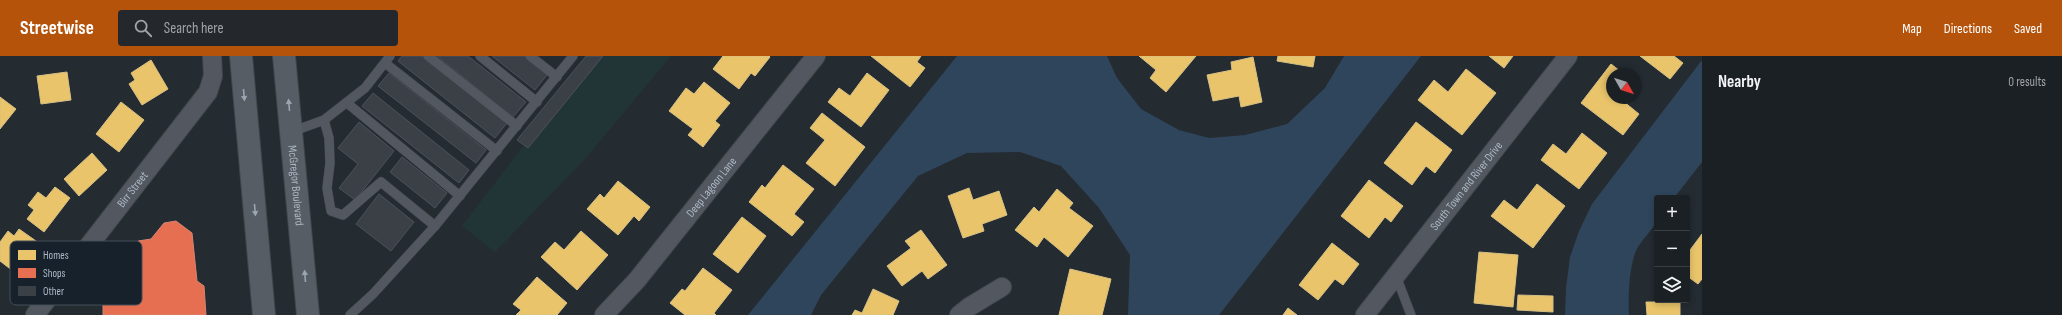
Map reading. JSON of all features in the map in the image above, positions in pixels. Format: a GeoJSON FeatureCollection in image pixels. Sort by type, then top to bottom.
{"type":"FeatureCollection","features":[{"type":"Feature","properties":{"kind":"main road"},"geometry":{"type":"LineString","coordinates":[[241,56],[264,315]]}},
{"type":"Feature","properties":{"kind":"main road","name":"McGregor Boulevard"},"geometry":{"type":"LineString","coordinates":[[284,56],[308,315]]}},
{"type":"Feature","properties":{"kind":"street","name":"Deep Lagoon Lane"},"geometry":{"type":"LineString","coordinates":[[604,315],[637,280],[816,56]]}},
{"type":"Feature","properties":{"kind":"street","name":"South Town and River Drive"},"geometry":{"type":"LineString","coordinates":[[1365,315],[1568,56]]}},
{"type":"Feature","properties":{"kind":"street","name":"Birr Street"},"geometry":{"type":"LineString","coordinates":[[92,241],[208,92],[213,76],[212,57]]}},
{"type":"Feature","properties":{"kind":"street"},"geometry":{"type":"LineString","coordinates":[[959,315],[969,306],[1002,287]]}},
{"type":"Feature","properties":{"kind":"street","name":"Birr Street"},"geometry":{"type":"LineString","coordinates":[[35,315],[43,305]]}},
{"type":"Feature","properties":{"kind":"lane"},"geometry":{"type":"LineString","coordinates":[[428,56],[517,126]]}},
{"type":"Feature","properties":{"kind":"lane"},"geometry":{"type":"LineString","coordinates":[[480,56],[537,102]]}},
{"type":"Feature","properties":{"kind":"lane"},"geometry":{"type":"LineString","coordinates":[[530,56],[557,77]]}},
{"type":"Feature","properties":{"kind":"lane"},"geometry":{"type":"LineString","coordinates":[[350,315],[373,294],[435,226],[573,56]]}},
{"type":"Feature","properties":{"kind":"lane"},"geometry":{"type":"LineString","coordinates":[[291,132],[324,120],[347,103],[365,88],[387,60],[497,151]]}},
{"type":"Feature","properties":{"kind":"lane"},"geometry":{"type":"LineString","coordinates":[[347,103],[460,196]]}},
{"type":"Feature","properties":{"kind":"lane"},"geometry":{"type":"LineString","coordinates":[[324,120],[329,138],[330,163],[328,188],[332,211],[343,215],[381,182],[435,226]]}},
{"type":"Feature","properties":{"kind":"lane"},"geometry":{"type":"LineString","coordinates":[[1396,276],[1411,315]]}},
{"type":"Feature","properties":{"kind":"green space"},"geometry":{"type":"Polygon","coordinates":[[[592,56],[671,56],[585,159],[495,252],[462,226],[592,56]]]}},
{"type":"Feature","properties":{"kind":"water"},"geometry":{"type":"Polygon","coordinates":[[[957,56],[1107,56],[1117,78],[1141,109],[1179,130],[1209,138],[1245,135],[1287,124],[1325,88],[1344,56],[1421,56],[1219,315],[1128,315],[1130,255],[1099,208],[1061,166],[1020,152],[967,153],[918,176],[821,295],[811,315],[748,315],[957,56]]]}},
{"type":"Feature","properties":{"kind":"water"},"geometry":{"type":"Polygon","coordinates":[[[1702,60],[1702,162],[1676,195],[1654,195],[1654,225],[1637,249],[1631,268],[1629,284],[1629,315],[1565,315],[1566,288],[1570,257],[1579,231],[1592,204],[1702,60]]]}},
{"type":"Feature","properties":{"kind":"building: Homes"},"geometry":{"type":"Polygon","coordinates":[[[723,56],[770,57],[755,76],[751,73],[739,89],[713,69],[723,56]]]}},
{"type":"Feature","properties":{"kind":"building: Homes"},"geometry":{"type":"Polygon","coordinates":[[[871,56],[921,56],[917,62],[925,68],[910,87],[871,56]]]}},
{"type":"Feature","properties":{"kind":"building: Homes"},"geometry":{"type":"Polygon","coordinates":[[[1139,56],[1196,56],[1166,92],[1150,78],[1156,70],[1139,56]]]}},
{"type":"Feature","properties":{"kind":"building: Homes"},"geometry":{"type":"Polygon","coordinates":[[[1278,56],[1315,56],[1313,67],[1277,61],[1278,56]]]}},
{"type":"Feature","properties":{"kind":"building: Homes"},"geometry":{"type":"Polygon","coordinates":[[[1489,56],[1513,56],[1504,68],[1489,56]]]}},
{"type":"Feature","properties":{"kind":"building: Homes"},"geometry":{"type":"Polygon","coordinates":[[[1640,56],[1674,56],[1683,63],[1670,79],[1640,56]]]}},
{"type":"Feature","properties":{"kind":"building: Homes"},"geometry":{"type":"Polygon","coordinates":[[[1253,57],[1262,102],[1241,107],[1239,96],[1213,101],[1207,75],[1232,70],[1231,62],[1253,57]]]}},
{"type":"Feature","properties":{"kind":"building: Homes"},"geometry":{"type":"Polygon","coordinates":[[[151,60],[168,89],[142,105],[129,84],[135,80],[131,73],[151,60]]]}},
{"type":"Feature","properties":{"kind":"building: Homes"},"geometry":{"type":"Polygon","coordinates":[[[1611,64],[1616,68],[1608,68],[1611,64]]]}},
{"type":"Feature","properties":{"kind":"building: Homes"},"geometry":{"type":"Polygon","coordinates":[[[1466,69],[1496,93],[1462,135],[1418,100],[1434,80],[1448,92],[1466,69]]]}},
{"type":"Feature","properties":{"kind":"building: Homes"},"geometry":{"type":"Polygon","coordinates":[[[1606,70],[1606,104],[1627,104],[1639,114],[1623,135],[1581,103],[1606,70]]]}},
{"type":"Feature","properties":{"kind":"building: Homes"},"geometry":{"type":"Polygon","coordinates":[[[67,72],[71,100],[41,104],[37,76],[67,72]]]}},
{"type":"Feature","properties":{"kind":"building: Homes"},"geometry":{"type":"Polygon","coordinates":[[[867,73],[889,90],[861,127],[828,102],[839,88],[850,96],[867,73]]]}},
{"type":"Feature","properties":{"kind":"building: Homes"},"geometry":{"type":"Polygon","coordinates":[[[704,82],[730,103],[715,121],[720,125],[703,147],[688,135],[693,129],[669,111],[686,88],[694,94],[704,82]]]}},
{"type":"Feature","properties":{"kind":"building: Homes"},"geometry":{"type":"Polygon","coordinates":[[[0,97],[16,109],[0,129],[0,97]]]}},
{"type":"Feature","properties":{"kind":"building: Homes"},"geometry":{"type":"Polygon","coordinates":[[[121,102],[144,120],[119,152],[96,134],[121,102]]]}},
{"type":"Feature","properties":{"kind":"building: Homes"},"geometry":{"type":"Polygon","coordinates":[[[822,113],[865,147],[835,186],[806,163],[825,140],[810,128],[822,113]]]}},
{"type":"Feature","properties":{"kind":"building: Homes"},"geometry":{"type":"Polygon","coordinates":[[[1416,122],[1452,150],[1435,173],[1426,166],[1412,185],[1384,163],[1416,122]]]}},
{"type":"Feature","properties":{"kind":"building: Homes"},"geometry":{"type":"Polygon","coordinates":[[[1582,133],[1607,153],[1579,189],[1541,160],[1553,144],[1566,154],[1582,133]]]}},
{"type":"Feature","properties":{"kind":"building: Homes"},"geometry":{"type":"Polygon","coordinates":[[[92,153],[107,170],[79,196],[64,179],[92,153]]]}},
{"type":"Feature","properties":{"kind":"building: Homes"},"geometry":{"type":"Polygon","coordinates":[[[783,165],[814,189],[794,214],[804,222],[792,236],[749,202],[762,185],[765,188],[783,165]]]}},
{"type":"Feature","properties":{"kind":"building: Homes"},"geometry":{"type":"Polygon","coordinates":[[[1369,180],[1403,206],[1391,222],[1385,217],[1369,238],[1341,216],[1369,180]]]}},
{"type":"Feature","properties":{"kind":"building: Homes"},"geometry":{"type":"Polygon","coordinates":[[[618,181],[650,207],[639,221],[634,216],[618,235],[587,209],[600,194],[604,198],[618,181]]]}},
{"type":"Feature","properties":{"kind":"building: Homes"},"geometry":{"type":"Polygon","coordinates":[[[1537,184],[1565,206],[1533,248],[1491,216],[1504,200],[1517,210],[1537,184]]]}},
{"type":"Feature","properties":{"kind":"building: Homes"},"geometry":{"type":"Polygon","coordinates":[[[55,187],[70,198],[44,232],[27,219],[34,210],[28,205],[38,192],[46,198],[55,187]]]}},
{"type":"Feature","properties":{"kind":"building: Homes"},"geometry":{"type":"Polygon","coordinates":[[[969,188],[973,200],[999,191],[1007,215],[982,224],[984,231],[963,238],[948,196],[969,188]]]}},
{"type":"Feature","properties":{"kind":"building: Homes"},"geometry":{"type":"Polygon","coordinates":[[[1057,189],[1073,203],[1069,208],[1093,226],[1068,257],[1044,237],[1037,247],[1015,230],[1034,207],[1039,212],[1057,189]]]}},
{"type":"Feature","properties":{"kind":"building: Homes"},"geometry":{"type":"Polygon","coordinates":[[[742,217],[766,236],[738,273],[713,254],[742,217]]]}},
{"type":"Feature","properties":{"kind":"building: Homes"},"geometry":{"type":"Polygon","coordinates":[[[19,229],[36,241],[10,241],[10,269],[0,261],[0,242],[8,231],[14,236],[19,229]]]}},
{"type":"Feature","properties":{"kind":"building: Homes"},"geometry":{"type":"Polygon","coordinates":[[[921,230],[947,265],[928,279],[922,271],[902,286],[887,266],[911,248],[905,241],[921,230]]]}},
{"type":"Feature","properties":{"kind":"building: Homes"},"geometry":{"type":"Polygon","coordinates":[[[581,231],[608,255],[577,290],[541,257],[555,242],[564,250],[581,231]]]}},
{"type":"Feature","properties":{"kind":"building: Homes"},"geometry":{"type":"Polygon","coordinates":[[[1702,234],[1702,279],[1698,284],[1690,278],[1690,250],[1702,234]]]}},
{"type":"Feature","properties":{"kind":"building: Homes"},"geometry":{"type":"Polygon","coordinates":[[[1332,243],[1359,264],[1343,285],[1335,279],[1318,300],[1299,285],[1332,243]]]}},
{"type":"Feature","properties":{"kind":"building: Homes"},"geometry":{"type":"Polygon","coordinates":[[[1479,252],[1518,255],[1513,307],[1474,303],[1479,252]]]}},
{"type":"Feature","properties":{"kind":"building: Homes"},"geometry":{"type":"Polygon","coordinates":[[[703,268],[732,290],[714,313],[716,315],[685,315],[670,303],[682,289],[685,291],[703,268]]]}},
{"type":"Feature","properties":{"kind":"building: Homes"},"geometry":{"type":"Polygon","coordinates":[[[1070,269],[1111,279],[1102,315],[1059,315],[1070,269]]]}},
{"type":"Feature","properties":{"kind":"building: Homes"},"geometry":{"type":"Polygon","coordinates":[[[537,277],[567,303],[557,315],[516,315],[521,310],[513,304],[537,277]]]}},
{"type":"Feature","properties":{"kind":"building: Homes"},"geometry":{"type":"Polygon","coordinates":[[[873,289],[899,301],[893,315],[852,315],[855,310],[862,313],[873,289]]]}},
{"type":"Feature","properties":{"kind":"building: Homes"},"geometry":{"type":"Polygon","coordinates":[[[1518,295],[1553,296],[1553,312],[1517,310],[1518,295]]]}},
{"type":"Feature","properties":{"kind":"building: Homes"},"geometry":{"type":"Polygon","coordinates":[[[1646,302],[1680,303],[1680,315],[1647,315],[1646,302]]]}},
{"type":"Feature","properties":{"kind":"building: Homes"},"geometry":{"type":"Polygon","coordinates":[[[1288,308],[1297,315],[1283,315],[1288,308]]]}},
{"type":"Feature","properties":{"kind":"building: Shops"},"geometry":{"type":"Polygon","coordinates":[[[176,221],[192,233],[197,281],[204,286],[206,315],[103,315],[103,305],[142,305],[142,241],[138,241],[151,239],[164,223],[176,221]]]}},
{"type":"Feature","properties":{"kind":"building: Other"},"geometry":{"type":"Polygon","coordinates":[[[402,56],[422,56],[507,123],[495,138],[398,61],[402,56]]]}},
{"type":"Feature","properties":{"kind":"building: Other"},"geometry":{"type":"Polygon","coordinates":[[[437,56],[468,56],[526,102],[513,117],[437,56]]]}},
{"type":"Feature","properties":{"kind":"building: Other"},"geometry":{"type":"Polygon","coordinates":[[[492,56],[524,56],[547,75],[535,90],[492,56]]]}},
{"type":"Feature","properties":{"kind":"building: Other"},"geometry":{"type":"Polygon","coordinates":[[[586,56],[603,56],[528,148],[517,140],[586,56]]]}},
{"type":"Feature","properties":{"kind":"building: Other"},"geometry":{"type":"Polygon","coordinates":[[[389,73],[486,150],[476,163],[378,86],[389,73]]]}},
{"type":"Feature","properties":{"kind":"building: Other"},"geometry":{"type":"Polygon","coordinates":[[[373,93],[469,170],[459,183],[362,106],[373,93]]]}},
{"type":"Feature","properties":{"kind":"building: Other"},"geometry":{"type":"Polygon","coordinates":[[[359,122],[394,151],[355,200],[339,188],[358,164],[338,148],[359,122]]]}},
{"type":"Feature","properties":{"kind":"building: Other"},"geometry":{"type":"Polygon","coordinates":[[[402,157],[447,193],[435,208],[390,172],[402,157]]]}},
{"type":"Feature","properties":{"kind":"building: Other"},"geometry":{"type":"Polygon","coordinates":[[[379,194],[414,222],[391,251],[356,224],[379,194]]]}}]}
